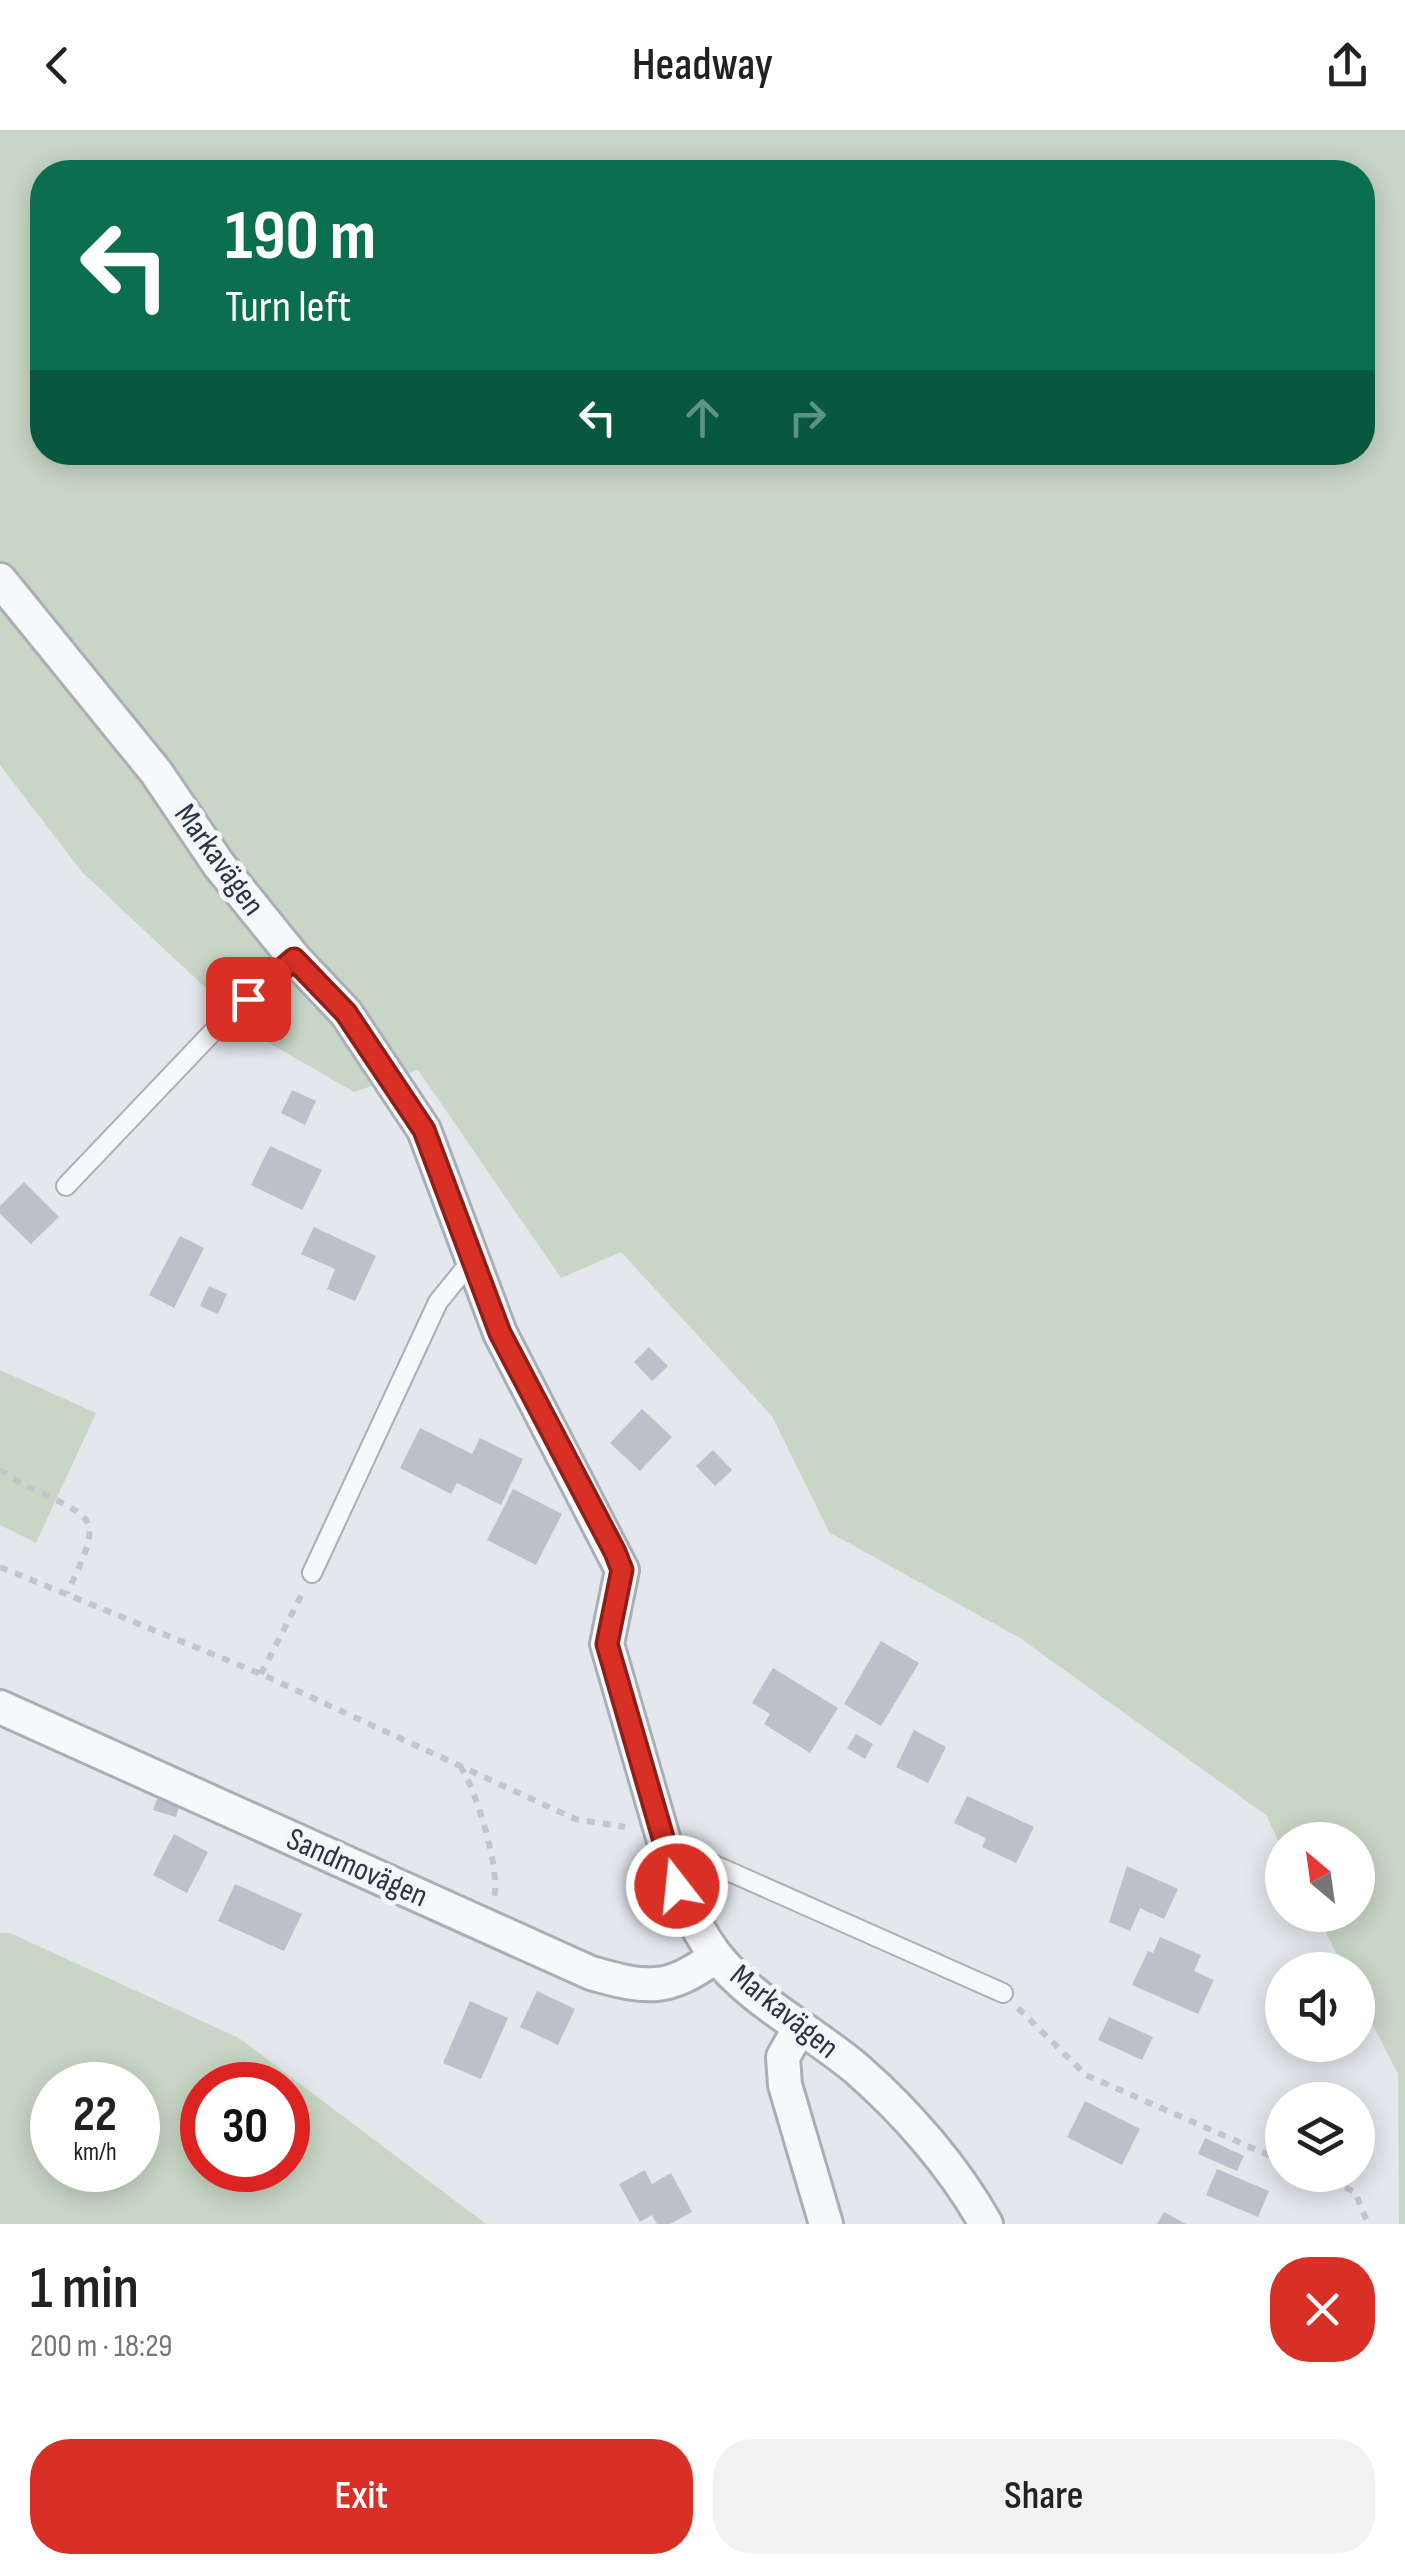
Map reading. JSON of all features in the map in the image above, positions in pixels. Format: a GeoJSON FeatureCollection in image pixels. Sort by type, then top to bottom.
{"type":"FeatureCollection","features":[{"type":"Feature","properties":{"kind":"street","name":"Markavägen"},"geometry":{"type":"LineString","coordinates":[[0,580],[156,772],[219,865],[294,959],[346,1013],[424,1130],[500,1333],[622,1570],[607,1644],[677,1886],[716,1956],[857,2070],[900,2112],[952,2172],[986,2224]]}},
{"type":"Feature","properties":{"kind":"street","name":"Sandmovägen"},"geometry":{"type":"LineString","coordinates":[[0,1707],[591,1973],[642,1988],[686,1979],[716,1956]]}},
{"type":"Feature","properties":{"kind":"street"},"geometry":{"type":"LineString","coordinates":[[800,2027],[783,2058],[785,2085],[826,2224]]}},
{"type":"Feature","properties":{"kind":"lane"},"geometry":{"type":"LineString","coordinates":[[66,1186],[225,1019],[294,959]]}},
{"type":"Feature","properties":{"kind":"lane"},"geometry":{"type":"LineString","coordinates":[[312,1573],[438,1302],[472,1260]]}},
{"type":"Feature","properties":{"kind":"lane"},"geometry":{"type":"LineString","coordinates":[[664,1843],[1003,1993]]}},
{"type":"Feature","properties":{"kind":"path"},"geometry":{"type":"LineString","coordinates":[[0,1470],[21,1484],[75,1506],[87,1519],[90,1533],[84,1558],[67,1593]]}},
{"type":"Feature","properties":{"kind":"path"},"geometry":{"type":"LineString","coordinates":[[0,1567],[261,1674],[576,1819],[618,1824],[664,1843]]}},
{"type":"Feature","properties":{"kind":"path"},"geometry":{"type":"LineString","coordinates":[[261,1674],[312,1573]]}},
{"type":"Feature","properties":{"kind":"path"},"geometry":{"type":"LineString","coordinates":[[460,1765],[470,1785],[496,1876],[485,1925]]}},
{"type":"Feature","properties":{"kind":"path"},"geometry":{"type":"LineString","coordinates":[[1003,1993],[1086,2075],[1265,2154]]}},
{"type":"Feature","properties":{"kind":"path"},"geometry":{"type":"LineString","coordinates":[[1355,2192],[1368,2224]]}},
{"type":"Feature","properties":{"kind":"green space"},"geometry":{"type":"Polygon","coordinates":[[[0,130],[1405,130],[1405,2224],[1399,2224],[1398,2074],[1375,2029],[1375,1952],[1336,1952],[1326,1932],[1375,1932],[1375,1822],[1269,1822],[1266,1815],[1020,1638],[829,1532],[772,1416],[621,1252],[561,1278],[418,1070],[354,1092],[257,1036],[82,872],[0,765],[0,130]]]}},
{"type":"Feature","properties":{"kind":"green space"},"geometry":{"type":"Polygon","coordinates":[[[0,1370],[96,1413],[36,1543],[0,1525],[0,1370]]]}},
{"type":"Feature","properties":{"kind":"green space"},"geometry":{"type":"Polygon","coordinates":[[[0,1933],[10,1933],[239,2038],[271,2062],[180,2062],[180,2192],[310,2192],[310,2091],[486,2224],[0,2224],[0,1933]]]}},
{"type":"Feature","properties":{"kind":"building"},"geometry":{"type":"Polygon","coordinates":[[[292,1090],[316,1101],[305,1125],[281,1113],[292,1090]]]}},
{"type":"Feature","properties":{"kind":"building"},"geometry":{"type":"Polygon","coordinates":[[[270,1146],[322,1170],[302,1210],[251,1185],[270,1146]]]}},
{"type":"Feature","properties":{"kind":"building"},"geometry":{"type":"Polygon","coordinates":[[[24,1182],[59,1217],[31,1244],[0,1214],[0,1206],[24,1182]]]}},
{"type":"Feature","properties":{"kind":"building"},"geometry":{"type":"Polygon","coordinates":[[[314,1227],[376,1256],[355,1301],[327,1289],[335,1269],[301,1254],[314,1227]]]}},
{"type":"Feature","properties":{"kind":"building"},"geometry":{"type":"Polygon","coordinates":[[[180,1236],[204,1248],[174,1308],[149,1295],[180,1236]]]}},
{"type":"Feature","properties":{"kind":"building"},"geometry":{"type":"Polygon","coordinates":[[[209,1286],[227,1294],[218,1314],[200,1306],[209,1286]]]}},
{"type":"Feature","properties":{"kind":"building"},"geometry":{"type":"Polygon","coordinates":[[[649,1347],[668,1366],[652,1381],[634,1362],[649,1347]]]}},
{"type":"Feature","properties":{"kind":"building"},"geometry":{"type":"Polygon","coordinates":[[[642,1409],[672,1437],[640,1471],[610,1443],[642,1409]]]}},
{"type":"Feature","properties":{"kind":"building"},"geometry":{"type":"Polygon","coordinates":[[[420,1428],[472,1454],[480,1438],[523,1459],[501,1505],[457,1483],[451,1494],[400,1468],[420,1428]]]}},
{"type":"Feature","properties":{"kind":"building"},"geometry":{"type":"Polygon","coordinates":[[[713,1450],[732,1470],[715,1486],[696,1466],[713,1450]]]}},
{"type":"Feature","properties":{"kind":"building"},"geometry":{"type":"Polygon","coordinates":[[[513,1489],[562,1514],[536,1565],[487,1540],[513,1489]]]}},
{"type":"Feature","properties":{"kind":"building"},"geometry":{"type":"Polygon","coordinates":[[[881,1641],[919,1663],[881,1726],[844,1704],[881,1641]]]}},
{"type":"Feature","properties":{"kind":"building"},"geometry":{"type":"Polygon","coordinates":[[[773,1668],[838,1708],[810,1753],[764,1724],[770,1714],[752,1703],[773,1668]]]}},
{"type":"Feature","properties":{"kind":"building"},"geometry":{"type":"Polygon","coordinates":[[[914,1730],[946,1747],[928,1783],[896,1767],[914,1730]]]}},
{"type":"Feature","properties":{"kind":"building"},"geometry":{"type":"Polygon","coordinates":[[[856,1734],[873,1744],[865,1759],[847,1748],[856,1734]]]}},
{"type":"Feature","properties":{"kind":"building"},"geometry":{"type":"Polygon","coordinates":[[[967,1796],[1034,1827],[1016,1863],[982,1847],[986,1838],[954,1823],[967,1796]]]}},
{"type":"Feature","properties":{"kind":"building"},"geometry":{"type":"Polygon","coordinates":[[[158,1797],[180,1804],[176,1817],[153,1810],[158,1797]]]}},
{"type":"Feature","properties":{"kind":"building"},"geometry":{"type":"Polygon","coordinates":[[[174,1834],[208,1852],[187,1893],[153,1875],[174,1834]]]}},
{"type":"Feature","properties":{"kind":"building"},"geometry":{"type":"Polygon","coordinates":[[[1127,1866],[1178,1889],[1164,1919],[1140,1908],[1130,1931],[1109,1922],[1127,1866]]]}},
{"type":"Feature","properties":{"kind":"building"},"geometry":{"type":"Polygon","coordinates":[[[235,1884],[302,1914],[284,1951],[218,1921],[235,1884]]]}},
{"type":"Feature","properties":{"kind":"building"},"geometry":{"type":"Polygon","coordinates":[[[1160,1937],[1201,1955],[1194,1971],[1214,1980],[1198,2014],[1132,1985],[1148,1951],[1153,1953],[1160,1937]]]}},
{"type":"Feature","properties":{"kind":"building"},"geometry":{"type":"Polygon","coordinates":[[[537,1991],[575,2009],[558,2045],[520,2027],[537,1991]]]}},
{"type":"Feature","properties":{"kind":"building"},"geometry":{"type":"Polygon","coordinates":[[[470,2001],[508,2018],[481,2079],[443,2063],[470,2001]]]}},
{"type":"Feature","properties":{"kind":"building"},"geometry":{"type":"Polygon","coordinates":[[[1109,2017],[1153,2037],[1142,2060],[1098,2040],[1109,2017]]]}},
{"type":"Feature","properties":{"kind":"building"},"geometry":{"type":"Polygon","coordinates":[[[1085,2101],[1140,2129],[1122,2165],[1067,2137],[1085,2101]]]}},
{"type":"Feature","properties":{"kind":"building"},"geometry":{"type":"Polygon","coordinates":[[[1205,2138],[1244,2156],[1237,2171],[1198,2154],[1205,2138]]]}},
{"type":"Feature","properties":{"kind":"building"},"geometry":{"type":"Polygon","coordinates":[[[1217,2169],[1269,2192],[1258,2217],[1206,2195],[1217,2169]]]}},
{"type":"Feature","properties":{"kind":"building"},"geometry":{"type":"Polygon","coordinates":[[[645,2170],[652,2184],[671,2173],[692,2212],[670,2224],[657,2224],[652,2215],[640,2222],[619,2184],[645,2170]]]}},
{"type":"Feature","properties":{"kind":"building"},"geometry":{"type":"Polygon","coordinates":[[[1164,2212],[1186,2224],[1157,2224],[1164,2212]]]}},
{"type":"Feature","properties":{"kind":"route"},"geometry":{"type":"LineString","coordinates":[[248,999],[294,959],[346,1013],[385,1064],[424,1130],[500,1333],[622,1570],[607,1644],[677,1886]]}}]}
